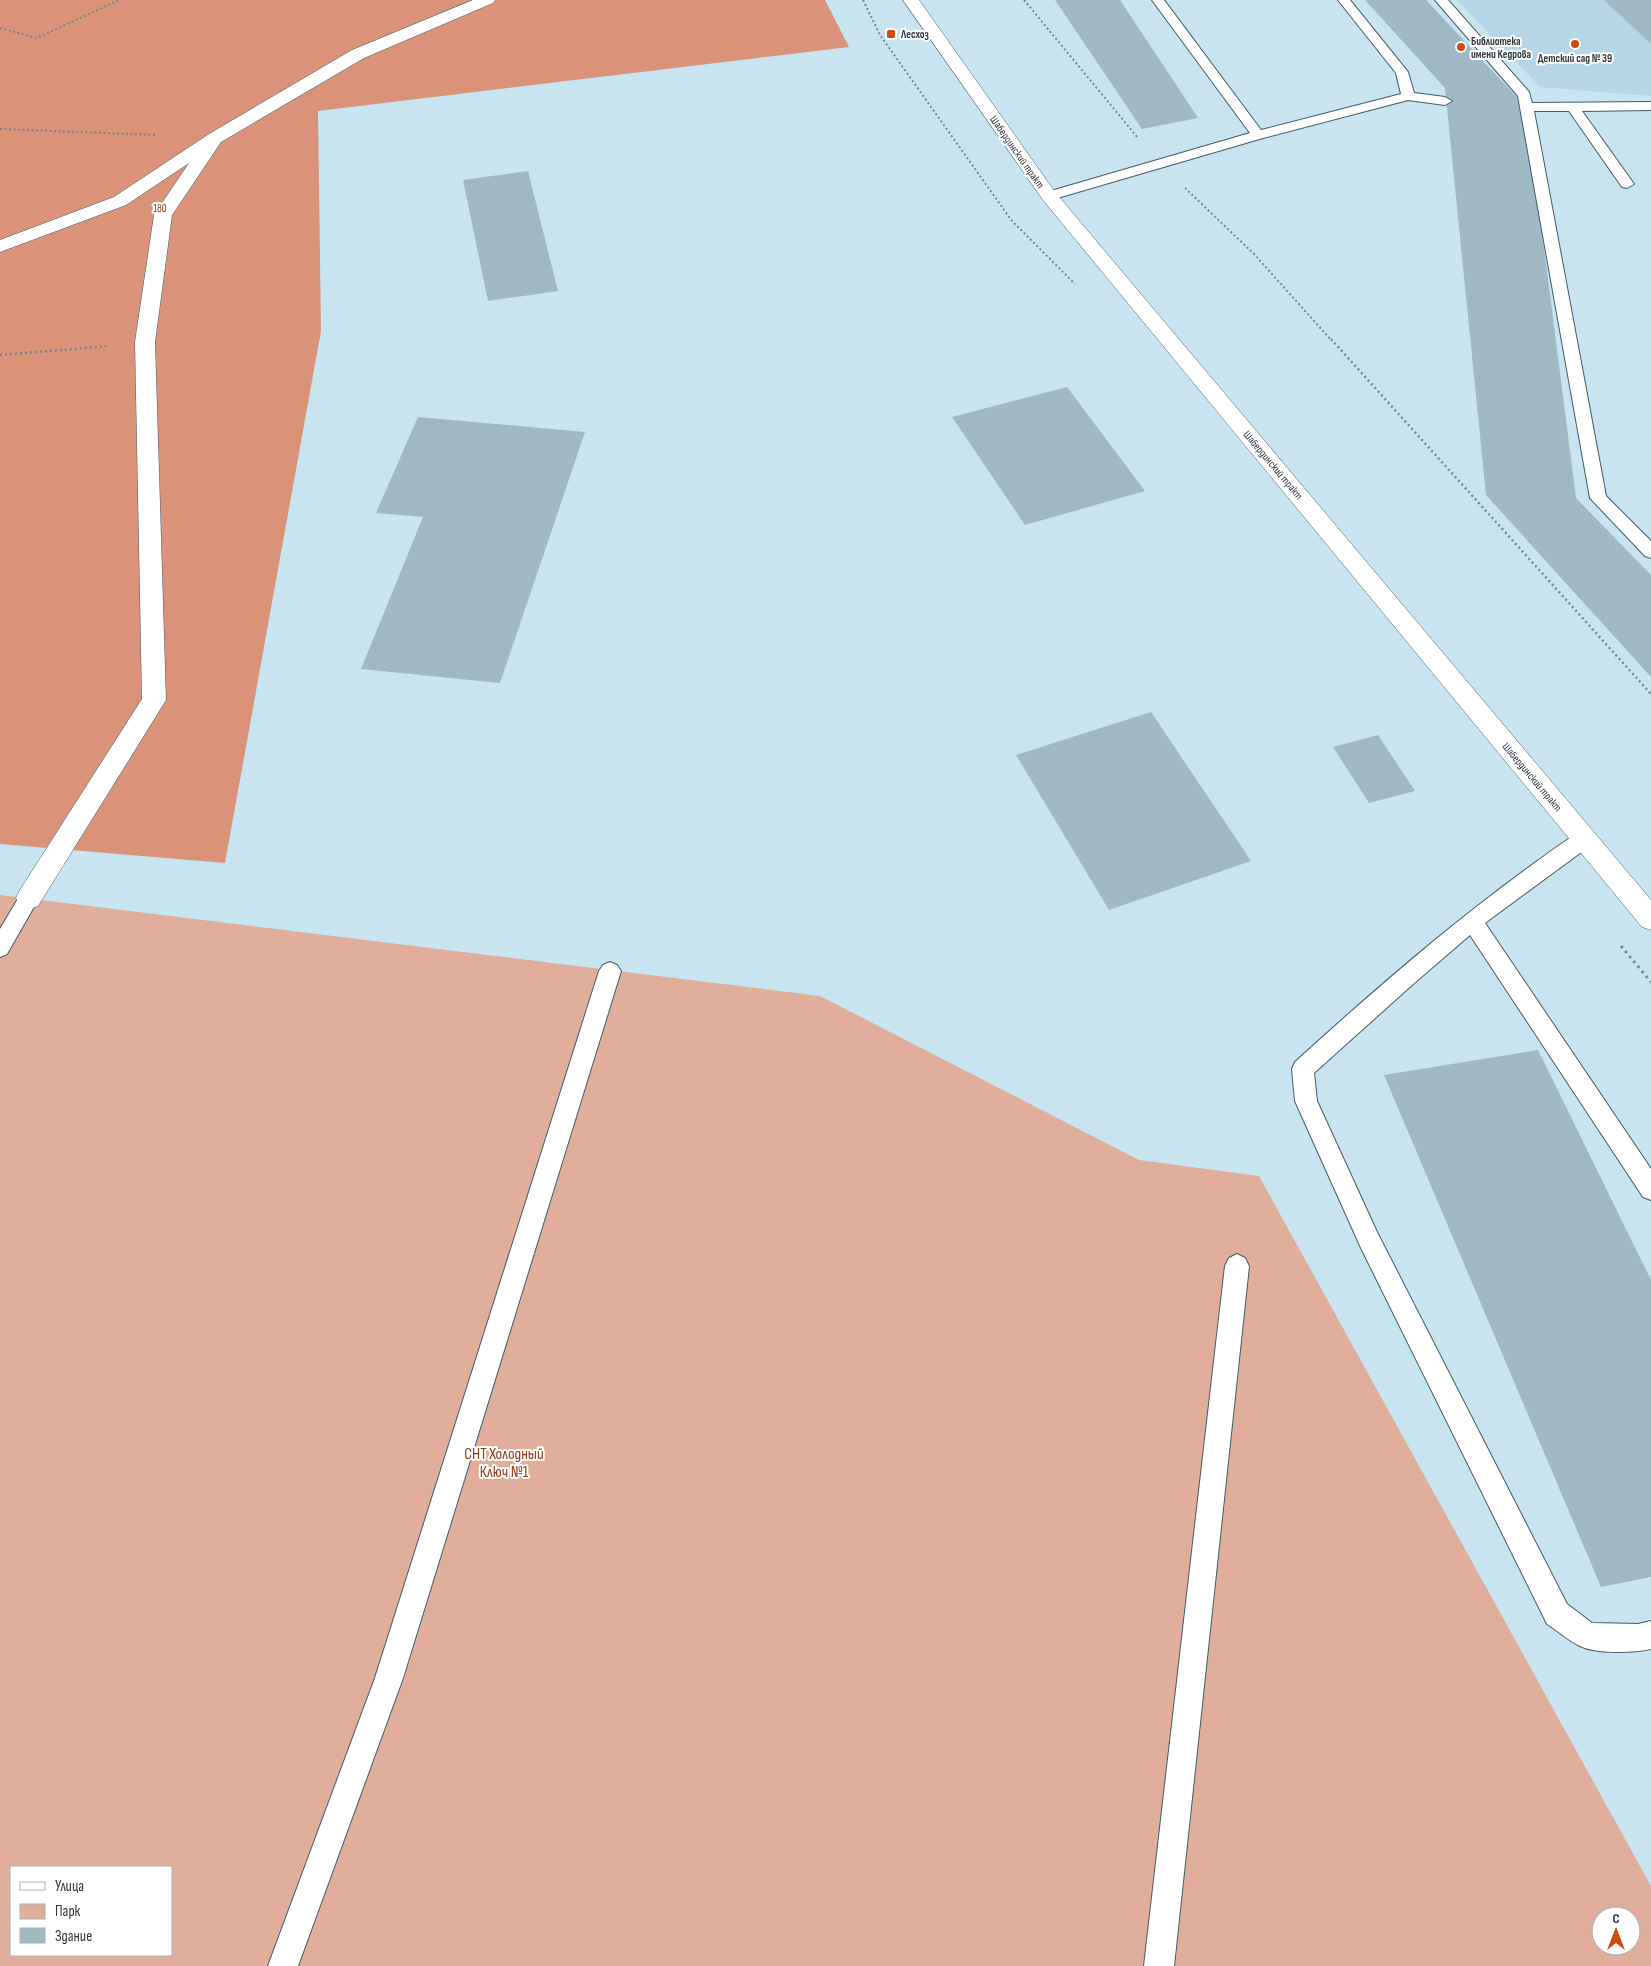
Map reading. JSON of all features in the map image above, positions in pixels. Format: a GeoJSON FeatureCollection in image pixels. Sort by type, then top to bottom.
{"type":"FeatureCollection","features":[{"type":"Feature","properties":{"kind":"street"},"geometry":{"type":"LineString","coordinates":[[0,246],[120,201],[215,138],[358,54],[487,0]]}},
{"type":"Feature","properties":{"kind":"street","name":"Шабердинский тракт"},"geometry":{"type":"LineString","coordinates":[[911,0],[1049,196],[1651,919]]}},
{"type":"Feature","properties":{"kind":"street"},"geometry":{"type":"LineString","coordinates":[[28,898],[154,700],[145,342],[163,215],[215,138]]}},
{"type":"Feature","properties":{"kind":"lane"},"geometry":{"type":"LineString","coordinates":[[1158,0],[1258,135]]}},
{"type":"Feature","properties":{"kind":"lane"},"geometry":{"type":"LineString","coordinates":[[1344,0],[1402,72],[1408,96]]}},
{"type":"Feature","properties":{"kind":"lane"},"geometry":{"type":"LineString","coordinates":[[1441,0],[1524,95],[1598,498],[1651,552]]}},
{"type":"Feature","properties":{"kind":"lane"},"geometry":{"type":"LineString","coordinates":[[1049,196],[1258,135],[1408,96],[1445,101]]}},
{"type":"Feature","properties":{"kind":"lane"},"geometry":{"type":"LineString","coordinates":[[1526,107],[1651,106]]}},
{"type":"Feature","properties":{"kind":"lane"},"geometry":{"type":"LineString","coordinates":[[1573,107],[1627,184]]}},
{"type":"Feature","properties":{"kind":"lane"},"geometry":{"type":"LineString","coordinates":[[1584,839],[1551,860],[1390,989],[1303,1069],[1306,1101],[1368,1240],[1556,1614],[1588,1636],[1638,1638],[1651,1635]]}},
{"type":"Feature","properties":{"kind":"lane"},"geometry":{"type":"LineString","coordinates":[[0,948],[28,898]]}},
{"type":"Feature","properties":{"kind":"lane"},"geometry":{"type":"LineString","coordinates":[[1473,922],[1651,1189]]}},
{"type":"Feature","properties":{"kind":"lane"},"geometry":{"type":"LineString","coordinates":[[283,1966],[388,1678],[610,971]]}},
{"type":"Feature","properties":{"kind":"lane"},"geometry":{"type":"LineString","coordinates":[[1159,1966],[1237,1266]]}},
{"type":"Feature","properties":{"kind":"path"},"geometry":{"type":"LineString","coordinates":[[0,28],[37,38],[119,0]]}},
{"type":"Feature","properties":{"kind":"path"},"geometry":{"type":"LineString","coordinates":[[863,0],[880,34]]}},
{"type":"Feature","properties":{"kind":"path"},"geometry":{"type":"LineString","coordinates":[[1024,0],[1159,164],[1254,254],[1651,694]]}},
{"type":"Feature","properties":{"kind":"path"},"geometry":{"type":"LineString","coordinates":[[0,129],[215,138]]}},
{"type":"Feature","properties":{"kind":"path"},"geometry":{"type":"LineString","coordinates":[[0,355],[145,342]]}},
{"type":"Feature","properties":{"kind":"shaded area","name":"Детский сад № 39"},"geometry":{"type":"Polygon","coordinates":[[[1457,0],[1651,0],[1651,96],[1540,87],[1457,0]]]}},
{"type":"Feature","properties":{"kind":"green space","name":"180"},"geometry":{"type":"Polygon","coordinates":[[[0,0],[825,0],[849,47],[318,111],[321,331],[225,863],[0,844],[0,0]]]}},
{"type":"Feature","properties":{"kind":"green space","name":"СНТ Холодный Ключ №1"},"geometry":{"type":"Polygon","coordinates":[[[0,895],[820,996],[1139,1160],[1259,1176],[1651,1886],[1651,1966],[0,1966],[0,895]]]}},
{"type":"Feature","properties":{"kind":"building"},"geometry":{"type":"Polygon","coordinates":[[[1055,0],[1120,0],[1198,118],[1142,129],[1055,0]]]}},
{"type":"Feature","properties":{"kind":"building"},"geometry":{"type":"Polygon","coordinates":[[[1365,0],[1426,0],[1526,107],[1576,498],[1651,575],[1651,677],[1486,495],[1445,88],[1365,0]]]}},
{"type":"Feature","properties":{"kind":"building"},"geometry":{"type":"Polygon","coordinates":[[[1604,0],[1651,0],[1651,44],[1604,0]]]}},
{"type":"Feature","properties":{"kind":"building"},"geometry":{"type":"Polygon","coordinates":[[[528,171],[558,291],[488,301],[463,180],[528,171]]]}},
{"type":"Feature","properties":{"kind":"building"},"geometry":{"type":"Polygon","coordinates":[[[1067,387],[1145,491],[1025,525],[952,417],[1067,387]]]}},
{"type":"Feature","properties":{"kind":"building"},"geometry":{"type":"Polygon","coordinates":[[[418,417],[585,432],[500,683],[361,669],[423,517],[376,513],[418,417]]]}},
{"type":"Feature","properties":{"kind":"building"},"geometry":{"type":"Polygon","coordinates":[[[1151,712],[1251,861],[1109,910],[1016,755],[1151,712]]]}},
{"type":"Feature","properties":{"kind":"building"},"geometry":{"type":"Polygon","coordinates":[[[1378,735],[1415,791],[1369,803],[1333,747],[1378,735]]]}},
{"type":"Feature","properties":{"kind":"building"},"geometry":{"type":"Polygon","coordinates":[[[1538,1050],[1651,1280],[1651,1577],[1601,1587],[1384,1075],[1538,1050]]]}},
{"type":"Feature","properties":{"kind":"place","name":"Лесхоз"},"geometry":{"type":"Point","coordinates":[891,34]}},
{"type":"Feature","properties":{"kind":"place","name":"Детский сад № 39"},"geometry":{"type":"Point","coordinates":[1575,44]}},
{"type":"Feature","properties":{"kind":"place","name":"Библиотека имени Кедрова"},"geometry":{"type":"Point","coordinates":[1461,47]}}]}
